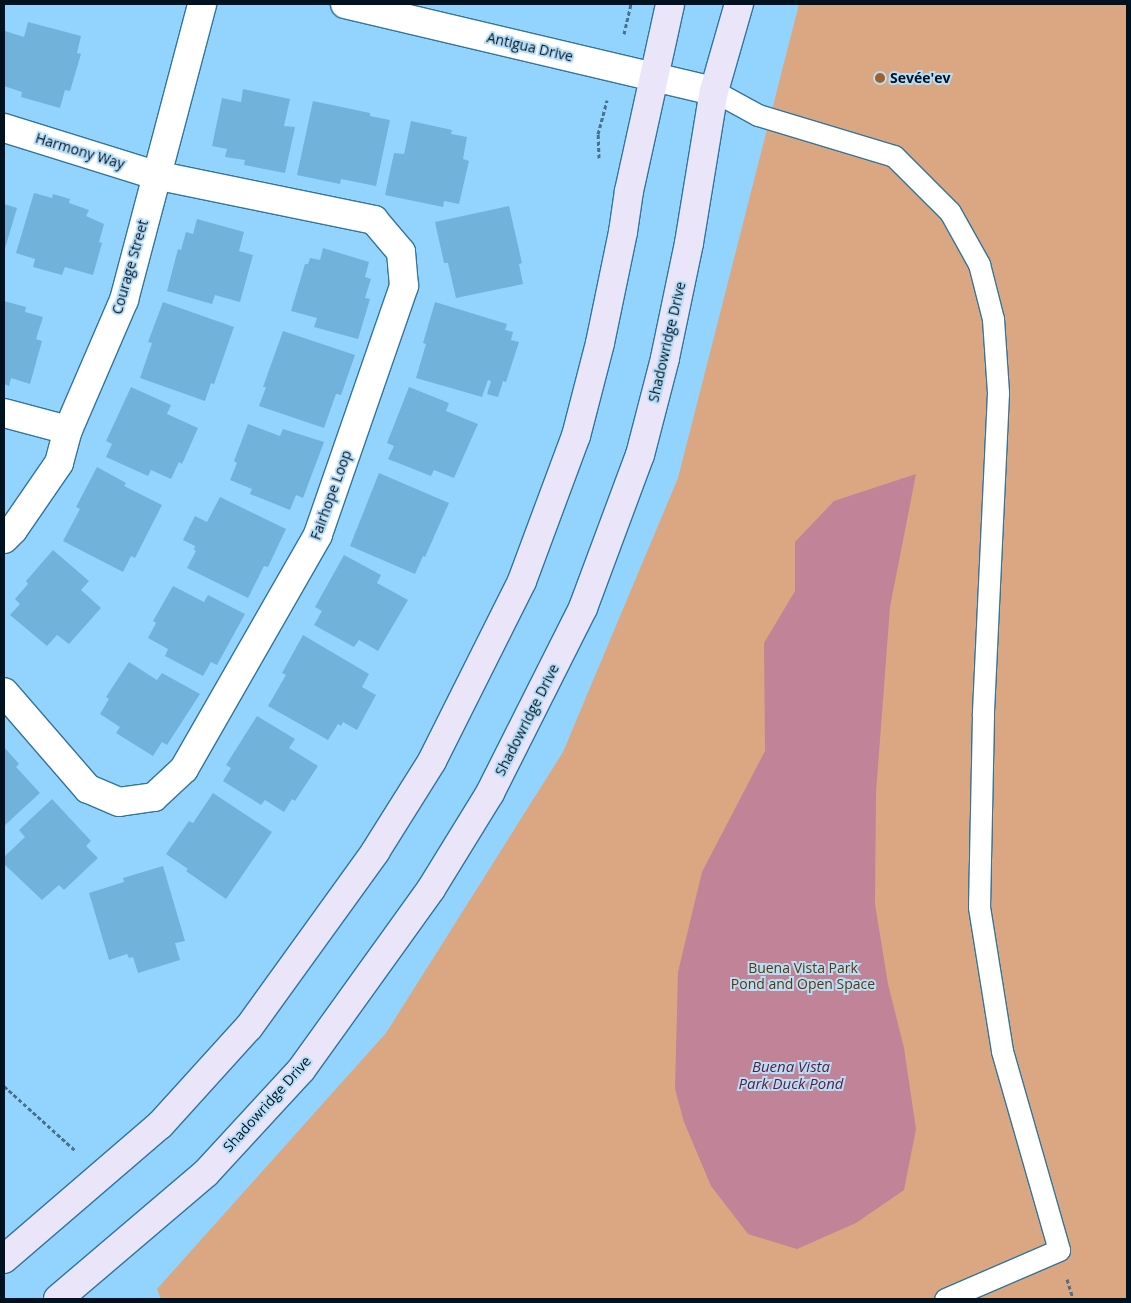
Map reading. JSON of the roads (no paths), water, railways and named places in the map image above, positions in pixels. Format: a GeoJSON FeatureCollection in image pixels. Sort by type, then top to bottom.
{"type":"FeatureCollection","features":[{"type":"Feature","properties":{"kind":"street","name":"Courage Street"},"geometry":{"type":"LineString","coordinates":[[4,539],[13,530],[59,463],[68,430],[124,300],[155,175],[202,4]]}},
{"type":"Feature","properties":{"kind":"street","name":"Antigua Drive"},"geometry":{"type":"LineString","coordinates":[[345,4],[714,91]]}},
{"type":"Feature","properties":{"kind":"street"},"geometry":{"type":"LineString","coordinates":[[4,1259],[160,1125],[249,1027],[375,852],[432,761],[522,581],[576,436],[602,334],[653,76],[670,4]]}},
{"type":"Feature","properties":{"kind":"street","name":"Shadowridge Drive"},"geometry":{"type":"LineString","coordinates":[[58,1299],[206,1173],[301,1070],[431,889],[490,793],[583,608],[640,455],[665,358],[689,243],[714,91],[739,4]]}},
{"type":"Feature","properties":{"kind":"street","name":"Harmony Way"},"geometry":{"type":"LineString","coordinates":[[4,128],[155,175]]}},
{"type":"Feature","properties":{"kind":"street","name":"Fairhope Loop"},"geometry":{"type":"LineString","coordinates":[[4,692],[88,789],[119,802],[154,797],[184,769],[318,535],[404,286],[400,252],[374,220],[155,175]]}},
{"type":"Feature","properties":{"kind":"street"},"geometry":{"type":"LineString","coordinates":[[4,413],[68,430]]}},
{"type":"Feature","properties":{"kind":"lane"},"geometry":{"type":"LineString","coordinates":[[714,91],[758,114],[894,156],[950,212],[979,264],[993,319],[998,393],[983,716],[979,907],[1002,1051],[1059,1250],[945,1299]]}},
{"type":"Feature","properties":{"kind":"water","name":"Buena Vista Park Duck Pond"},"geometry":{"type":"Polygon","coordinates":[[[916,474],[890,607],[876,793],[875,904],[888,984],[904,1048],[916,1129],[904,1190],[856,1223],[797,1249],[748,1234],[711,1186],[684,1122],[675,1089],[678,972],[702,872],[765,751],[764,643],[795,591],[795,542],[834,501],[916,474]]]}},
{"type":"Feature","properties":{"kind":"place","name":"Sevée'ev"},"geometry":{"type":"Point","coordinates":[880,78]}},
{"type":"Feature","properties":{"kind":"park label","name":"Buena Vista Park Pond and Open Space"},"geometry":{"type":"Point","coordinates":[803,976]}}]}
